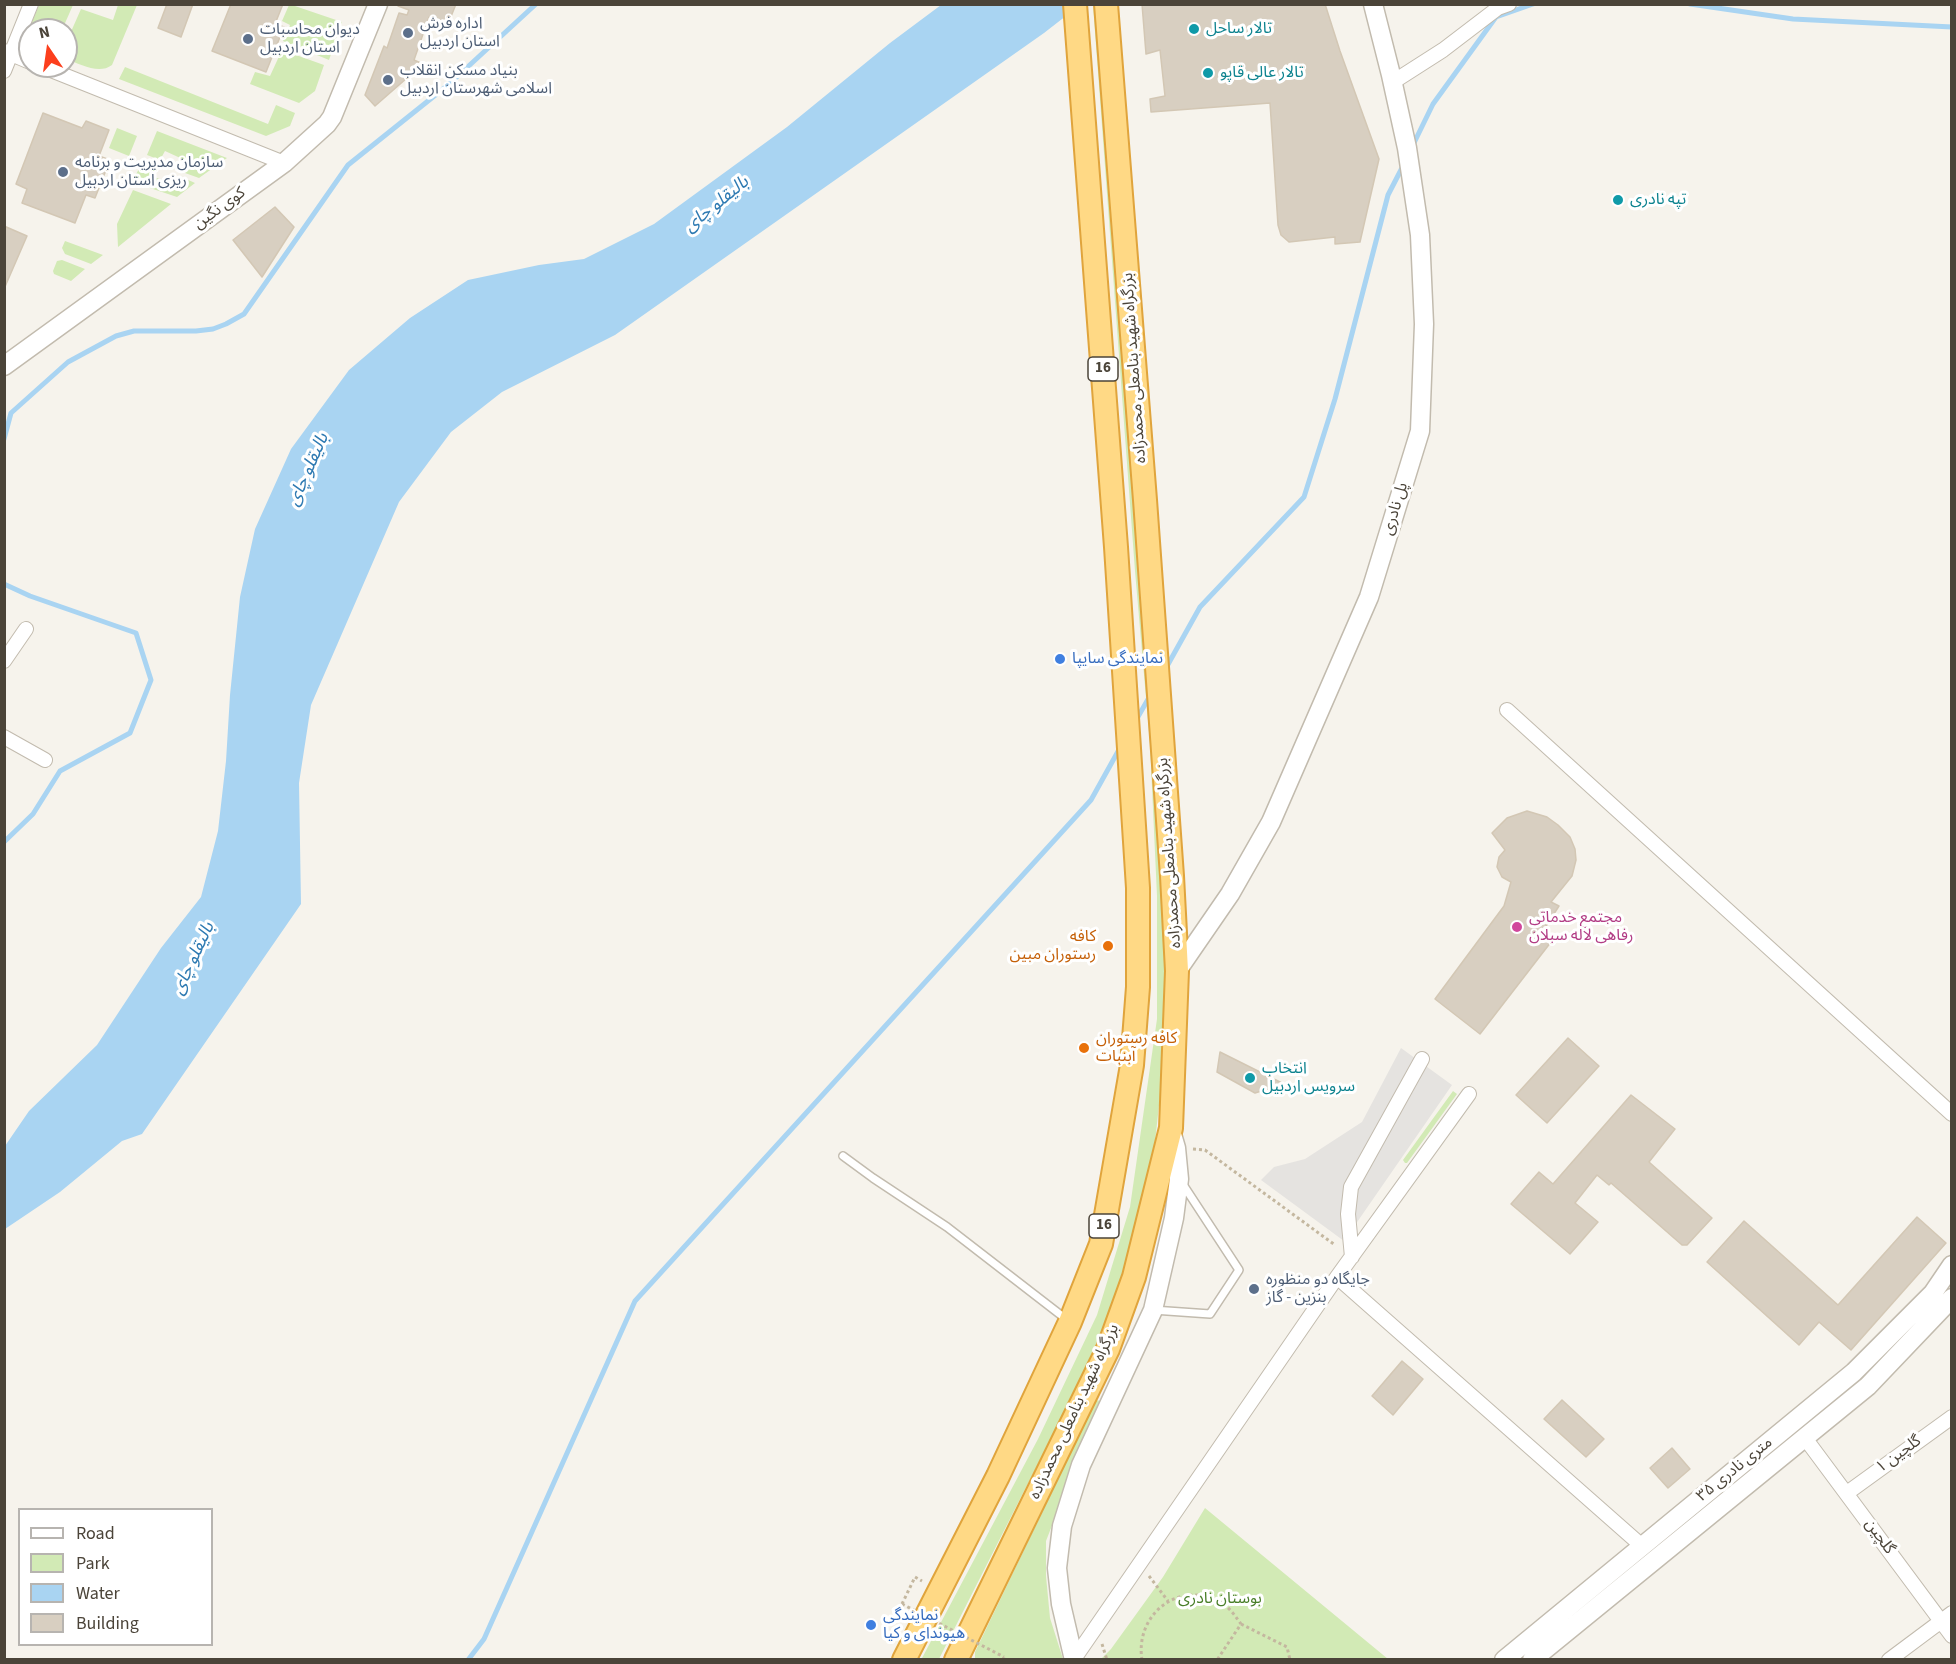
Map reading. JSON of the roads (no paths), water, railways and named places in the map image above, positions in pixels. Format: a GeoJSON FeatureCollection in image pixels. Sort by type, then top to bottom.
{"type":"FeatureCollection","features":[{"type":"Feature","properties":{"kind":"highway","name":"بزرگراه شهید بنامعلی محمدزاده"},"geometry":{"type":"LineString","coordinates":[[956,1659],[1108,1349],[1134,1277],[1173,1138],[1177,971],[1160,698],[1106,4]]}},
{"type":"Feature","properties":{"kind":"highway","name":"بزرگراه شهید بنامعلی محمدزاده"},"geometry":{"type":"LineString","coordinates":[[904,1659],[998,1476],[1070,1322],[1101,1244],[1132,1065],[1138,987],[1138,888],[1076,13]]}},
{"type":"Feature","properties":{"kind":"street"},"geometry":{"type":"LineString","coordinates":[[4,71],[8,53],[32,4]]}},
{"type":"Feature","properties":{"kind":"street","name":"کوی نگین"},"geometry":{"type":"LineString","coordinates":[[4,366],[284,163],[321,129],[332,117],[378,4]]}},
{"type":"Feature","properties":{"kind":"street","name":"پل نادری"},"geometry":{"type":"LineString","coordinates":[[1177,971],[1230,894],[1270,822],[1369,597],[1420,431],[1424,283],[1420,235],[1407,148],[1373,4]]}},
{"type":"Feature","properties":{"kind":"street"},"geometry":{"type":"LineString","coordinates":[[1393,82],[1443,50],[1498,8],[1509,4]]}},
{"type":"Feature","properties":{"kind":"street"},"geometry":{"type":"LineString","coordinates":[[71,78],[284,163]]}},
{"type":"Feature","properties":{"kind":"street"},"geometry":{"type":"LineString","coordinates":[[4,661],[26,629]]}},
{"type":"Feature","properties":{"kind":"street"},"geometry":{"type":"LineString","coordinates":[[1507,710],[1952,1114]]}},
{"type":"Feature","properties":{"kind":"street"},"geometry":{"type":"LineString","coordinates":[[4,737],[45,760]]}},
{"type":"Feature","properties":{"kind":"street"},"geometry":{"type":"LineString","coordinates":[[1352,1257],[1348,1214],[1351,1187],[1422,1059]]}},
{"type":"Feature","properties":{"kind":"street"},"geometry":{"type":"LineString","coordinates":[[1074,1659],[1337,1277],[1469,1094]]}},
{"type":"Feature","properties":{"kind":"street"},"geometry":{"type":"LineString","coordinates":[[1074,1659],[1061,1604],[1057,1568],[1062,1526],[1081,1465],[1154,1310],[1174,1218],[1179,1179],[1173,1138]]}},
{"type":"Feature","properties":{"kind":"street","name":"۳۵ متری نادری"},"geometry":{"type":"LineString","coordinates":[[1504,1659],[1854,1372],[1933,1293],[1952,1265]]}},
{"type":"Feature","properties":{"kind":"street"},"geometry":{"type":"LineString","coordinates":[[1337,1277],[1642,1546]]}},
{"type":"Feature","properties":{"kind":"street","name":"۳۵ متری نادری"},"geometry":{"type":"LineString","coordinates":[[1532,1659],[1868,1386],[1952,1298]]}},
{"type":"Feature","properties":{"kind":"street","name":"گلچین ۱"},"geometry":{"type":"LineString","coordinates":[[1846,1493],[1952,1417]]}},
{"type":"Feature","properties":{"kind":"street","name":"گلچین"},"geometry":{"type":"LineString","coordinates":[[1805,1438],[1846,1493],[1946,1617],[1952,1636]]}},
{"type":"Feature","properties":{"kind":"street"},"geometry":{"type":"LineString","coordinates":[[1889,1659],[1946,1617]]}},
{"type":"Feature","properties":{"kind":"lane"},"geometry":{"type":"LineString","coordinates":[[843,1156],[947,1227],[1070,1322]]}},
{"type":"Feature","properties":{"kind":"lane"},"geometry":{"type":"LineString","coordinates":[[1154,1310],[1210,1314],[1239,1270],[1179,1179]]}},
{"type":"Feature","properties":{"kind":"water","name":"بالیقلو چای"},"geometry":{"type":"Polygon","coordinates":[[[941,5],[1080,5],[1044,33],[615,335],[502,392],[451,432],[399,502],[311,705],[299,783],[301,904],[142,1134],[122,1141],[60,1192],[5,1229],[5,1146],[29,1111],[97,1045],[161,948],[201,897],[218,831],[240,597],[255,529],[291,449],[349,370],[410,318],[468,280],[539,265],[584,259],[654,224],[787,127],[890,43],[941,5]]]}},
{"type":"Feature","properties":{"kind":"waterway"},"geometry":{"type":"LineString","coordinates":[[4,439],[11,413],[68,362],[116,336],[134,331],[213,329],[244,314],[348,165],[448,85],[536,4]]}},
{"type":"Feature","properties":{"kind":"waterway"},"geometry":{"type":"LineString","coordinates":[[1412,147],[1433,104],[1496,17],[1533,4]]}},
{"type":"Feature","properties":{"kind":"waterway"},"geometry":{"type":"LineString","coordinates":[[1690,4],[1793,19],[1952,27]]}},
{"type":"Feature","properties":{"kind":"waterway"},"geometry":{"type":"LineString","coordinates":[[1166,668],[1200,607],[1304,497],[1335,399],[1388,195],[1404,164]]}},
{"type":"Feature","properties":{"kind":"waterway"},"geometry":{"type":"LineString","coordinates":[[4,584],[30,596],[136,633],[151,680],[130,733],[60,771],[33,814],[4,842]]}},
{"type":"Feature","properties":{"kind":"waterway"},"geometry":{"type":"LineString","coordinates":[[1135,722],[1151,694]]}},
{"type":"Feature","properties":{"kind":"waterway"},"geometry":{"type":"LineString","coordinates":[[468,1660],[484,1639],[635,1301],[1091,800],[1121,746]]}},
{"type":"Feature","properties":{"kind":"place","name":"تالار ساحل"},"geometry":{"type":"Point","coordinates":[1194,29]}},
{"type":"Feature","properties":{"kind":"place","name":"اداره فرش استان اردبیل"},"geometry":{"type":"Point","coordinates":[408,33]}},
{"type":"Feature","properties":{"kind":"place","name":"دیوان محاسبات استان اردبیل"},"geometry":{"type":"Point","coordinates":[248,39]}},
{"type":"Feature","properties":{"kind":"place","name":"تالار عالی قاپو"},"geometry":{"type":"Point","coordinates":[1208,73]}},
{"type":"Feature","properties":{"kind":"place","name":"بنیاد مسکن انقلاب اسلامی شهرستان اردبیل"},"geometry":{"type":"Point","coordinates":[388,80]}},
{"type":"Feature","properties":{"kind":"place","name":"سازمان مدیریت و برنامه ریزی استان اردبیل"},"geometry":{"type":"Point","coordinates":[63,172]}},
{"type":"Feature","properties":{"kind":"place","name":"تپه نادری"},"geometry":{"type":"Point","coordinates":[1618,200]}},
{"type":"Feature","properties":{"kind":"place","name":"نمایندگی سایپا"},"geometry":{"type":"Point","coordinates":[1060,659]}},
{"type":"Feature","properties":{"kind":"place","name":"مجتمع خدماتی رفاهی لاله سبلان"},"geometry":{"type":"Point","coordinates":[1517,927]}},
{"type":"Feature","properties":{"kind":"place","name":"کافه رستوران مبین"},"geometry":{"type":"Point","coordinates":[1108,946]}},
{"type":"Feature","properties":{"kind":"place","name":"کافه رستوران آبنبات"},"geometry":{"type":"Point","coordinates":[1084,1048]}},
{"type":"Feature","properties":{"kind":"place","name":"انتخاب سرویس اردبیل"},"geometry":{"type":"Point","coordinates":[1250,1078]}},
{"type":"Feature","properties":{"kind":"place","name":"جایگاه دو منظوره بنزین - گاز"},"geometry":{"type":"Point","coordinates":[1254,1289]}},
{"type":"Feature","properties":{"kind":"place","name":"نمایندگی هیوندای و کیا"},"geometry":{"type":"Point","coordinates":[871,1625]}},
{"type":"Feature","properties":{"kind":"park label","name":"بوستان نادری"},"geometry":{"type":"Point","coordinates":[1220,1599]}}]}
